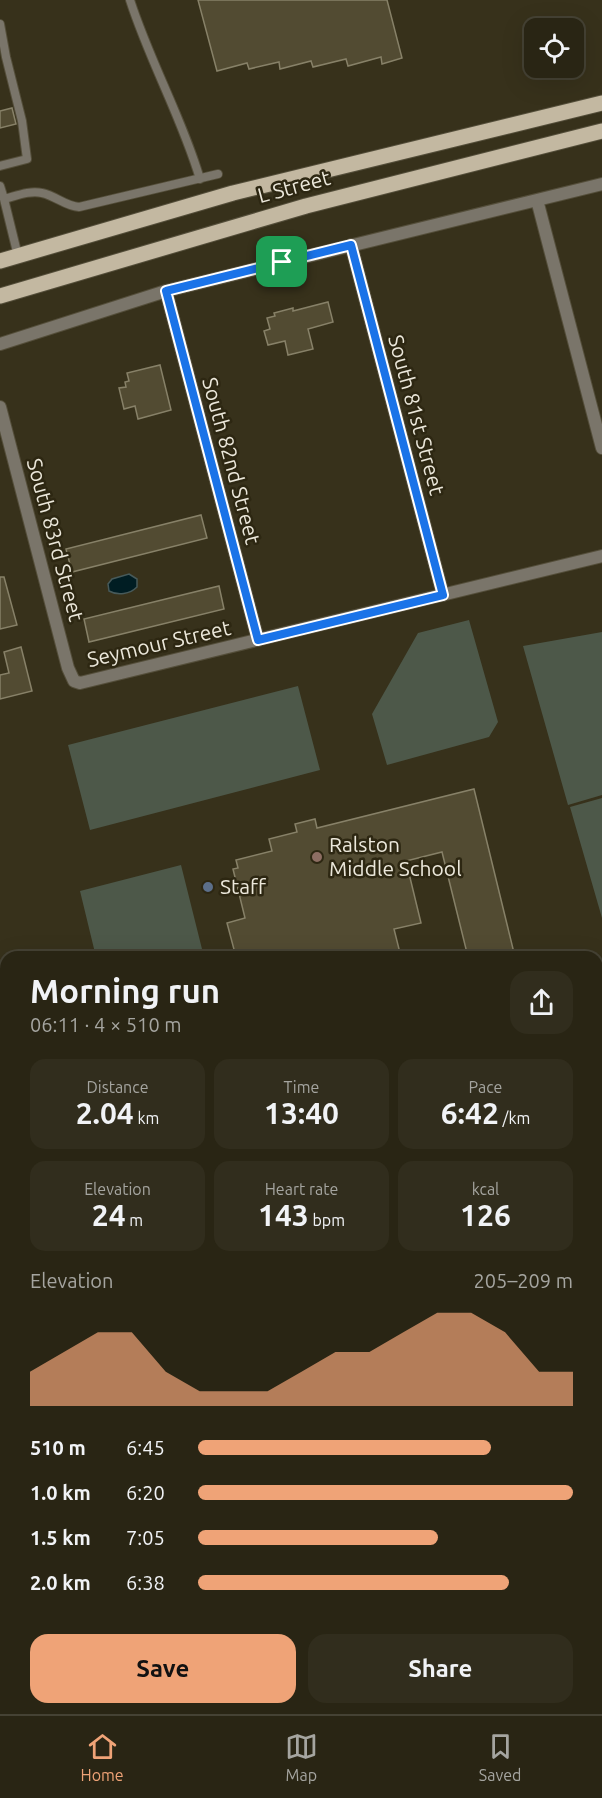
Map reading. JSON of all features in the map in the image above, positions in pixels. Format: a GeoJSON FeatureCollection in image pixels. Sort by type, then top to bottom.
{"type":"FeatureCollection","features":[{"type":"Feature","properties":{"kind":"main road","name":"L Street"},"geometry":{"type":"LineString","coordinates":[[0,261],[233,193],[602,103]]}},
{"type":"Feature","properties":{"kind":"main road","name":"L Street"},"geometry":{"type":"LineString","coordinates":[[0,296],[326,200],[602,130]]}},
{"type":"Feature","properties":{"kind":"street"},"geometry":{"type":"LineString","coordinates":[[0,344],[166,291],[602,184]]}},
{"type":"Feature","properties":{"kind":"street"},"geometry":{"type":"LineString","coordinates":[[537,200],[602,448]]}},
{"type":"Feature","properties":{"kind":"street","name":"South 81st Street"},"geometry":{"type":"LineString","coordinates":[[351,245],[443,595]]}},
{"type":"Feature","properties":{"kind":"street","name":"South 82nd Street"},"geometry":{"type":"LineString","coordinates":[[166,291],[258,640]]}},
{"type":"Feature","properties":{"kind":"street","name":"South 83rd Street"},"geometry":{"type":"LineString","coordinates":[[1,413],[74,681]]}},
{"type":"Feature","properties":{"kind":"street","name":"Seymour Street"},"geometry":{"type":"LineString","coordinates":[[74,681],[88,683],[602,556]]}},
{"type":"Feature","properties":{"kind":"lane"},"geometry":{"type":"LineString","coordinates":[[130,0],[143,40],[188,142],[200,179]]}},
{"type":"Feature","properties":{"kind":"lane"},"geometry":{"type":"LineString","coordinates":[[0,24],[22,121],[27,159],[0,166]]}},
{"type":"Feature","properties":{"kind":"lane"},"geometry":{"type":"LineString","coordinates":[[4,200],[36,192],[48,195],[67,205],[79,207],[218,174]]}},
{"type":"Feature","properties":{"kind":"lane"},"geometry":{"type":"LineString","coordinates":[[0,186],[18,256]]}},
{"type":"Feature","properties":{"kind":"green space"},"geometry":{"type":"Polygon","coordinates":[[[469,620],[498,722],[489,737],[387,765],[372,714],[418,633],[469,620]]]}},
{"type":"Feature","properties":{"kind":"green space"},"geometry":{"type":"Polygon","coordinates":[[[602,632],[602,795],[568,805],[523,646],[602,632]]]}},
{"type":"Feature","properties":{"kind":"green space"},"geometry":{"type":"Polygon","coordinates":[[[298,686],[320,770],[90,830],[68,745],[298,686]]]}},
{"type":"Feature","properties":{"kind":"green space"},"geometry":{"type":"Polygon","coordinates":[[[602,798],[602,918],[570,807],[602,798]]]}},
{"type":"Feature","properties":{"kind":"green space"},"geometry":{"type":"Polygon","coordinates":[[[181,865],[202,949],[194,951],[95,951],[80,891],[181,865]]]}},
{"type":"Feature","properties":{"kind":"water"},"geometry":{"type":"Polygon","coordinates":[[[129,574],[137,579],[137,587],[124,594],[109,591],[108,584],[112,579],[129,574]]]}},
{"type":"Feature","properties":{"kind":"building"},"geometry":{"type":"Polygon","coordinates":[[[198,0],[387,0],[402,58],[382,64],[381,57],[348,66],[346,59],[313,67],[311,61],[280,69],[279,62],[249,69],[247,63],[217,71],[198,0]]]}},
{"type":"Feature","properties":{"kind":"building"},"geometry":{"type":"Polygon","coordinates":[[[12,108],[16,124],[0,128],[0,111],[12,108]]]}},
{"type":"Feature","properties":{"kind":"building"},"geometry":{"type":"Polygon","coordinates":[[[328,302],[333,322],[308,329],[313,349],[288,355],[285,341],[268,345],[264,331],[270,329],[267,318],[275,316],[274,313],[293,308],[293,311],[328,302]]]}},
{"type":"Feature","properties":{"kind":"building"},"geometry":{"type":"Polygon","coordinates":[[[160,365],[171,410],[138,419],[135,406],[124,409],[119,388],[126,387],[125,382],[129,381],[127,373],[160,365]]]}},
{"type":"Feature","properties":{"kind":"building"},"geometry":{"type":"Polygon","coordinates":[[[201,515],[207,538],[72,572],[66,549],[201,515]]]}},
{"type":"Feature","properties":{"kind":"building"},"geometry":{"type":"Polygon","coordinates":[[[0,577],[4,577],[17,625],[0,629],[0,577]]]}},
{"type":"Feature","properties":{"kind":"building"},"geometry":{"type":"Polygon","coordinates":[[[219,586],[224,609],[89,642],[84,619],[219,586]]]}},
{"type":"Feature","properties":{"kind":"building"},"geometry":{"type":"Polygon","coordinates":[[[21,647],[32,691],[0,699],[0,675],[9,673],[4,652],[21,647]]]}},
{"type":"Feature","properties":{"kind":"building"},"geometry":{"type":"Polygon","coordinates":[[[474,789],[514,951],[467,951],[442,852],[406,861],[421,923],[394,929],[400,951],[234,951],[227,923],[245,918],[233,869],[238,868],[236,860],[272,851],[269,839],[297,832],[295,824],[315,819],[317,828],[474,789]]]}},
{"type":"Feature","properties":{"kind":"place","name":"Ralston Middle School"},"geometry":{"type":"Point","coordinates":[317,857]}},
{"type":"Feature","properties":{"kind":"place","name":"Staff"},"geometry":{"type":"Point","coordinates":[208,887]}},
{"type":"Feature","properties":{"kind":"route"},"geometry":{"type":"LineString","coordinates":[[351,245],[443,595],[258,640],[166,291],[282,262],[351,245]]}}]}
